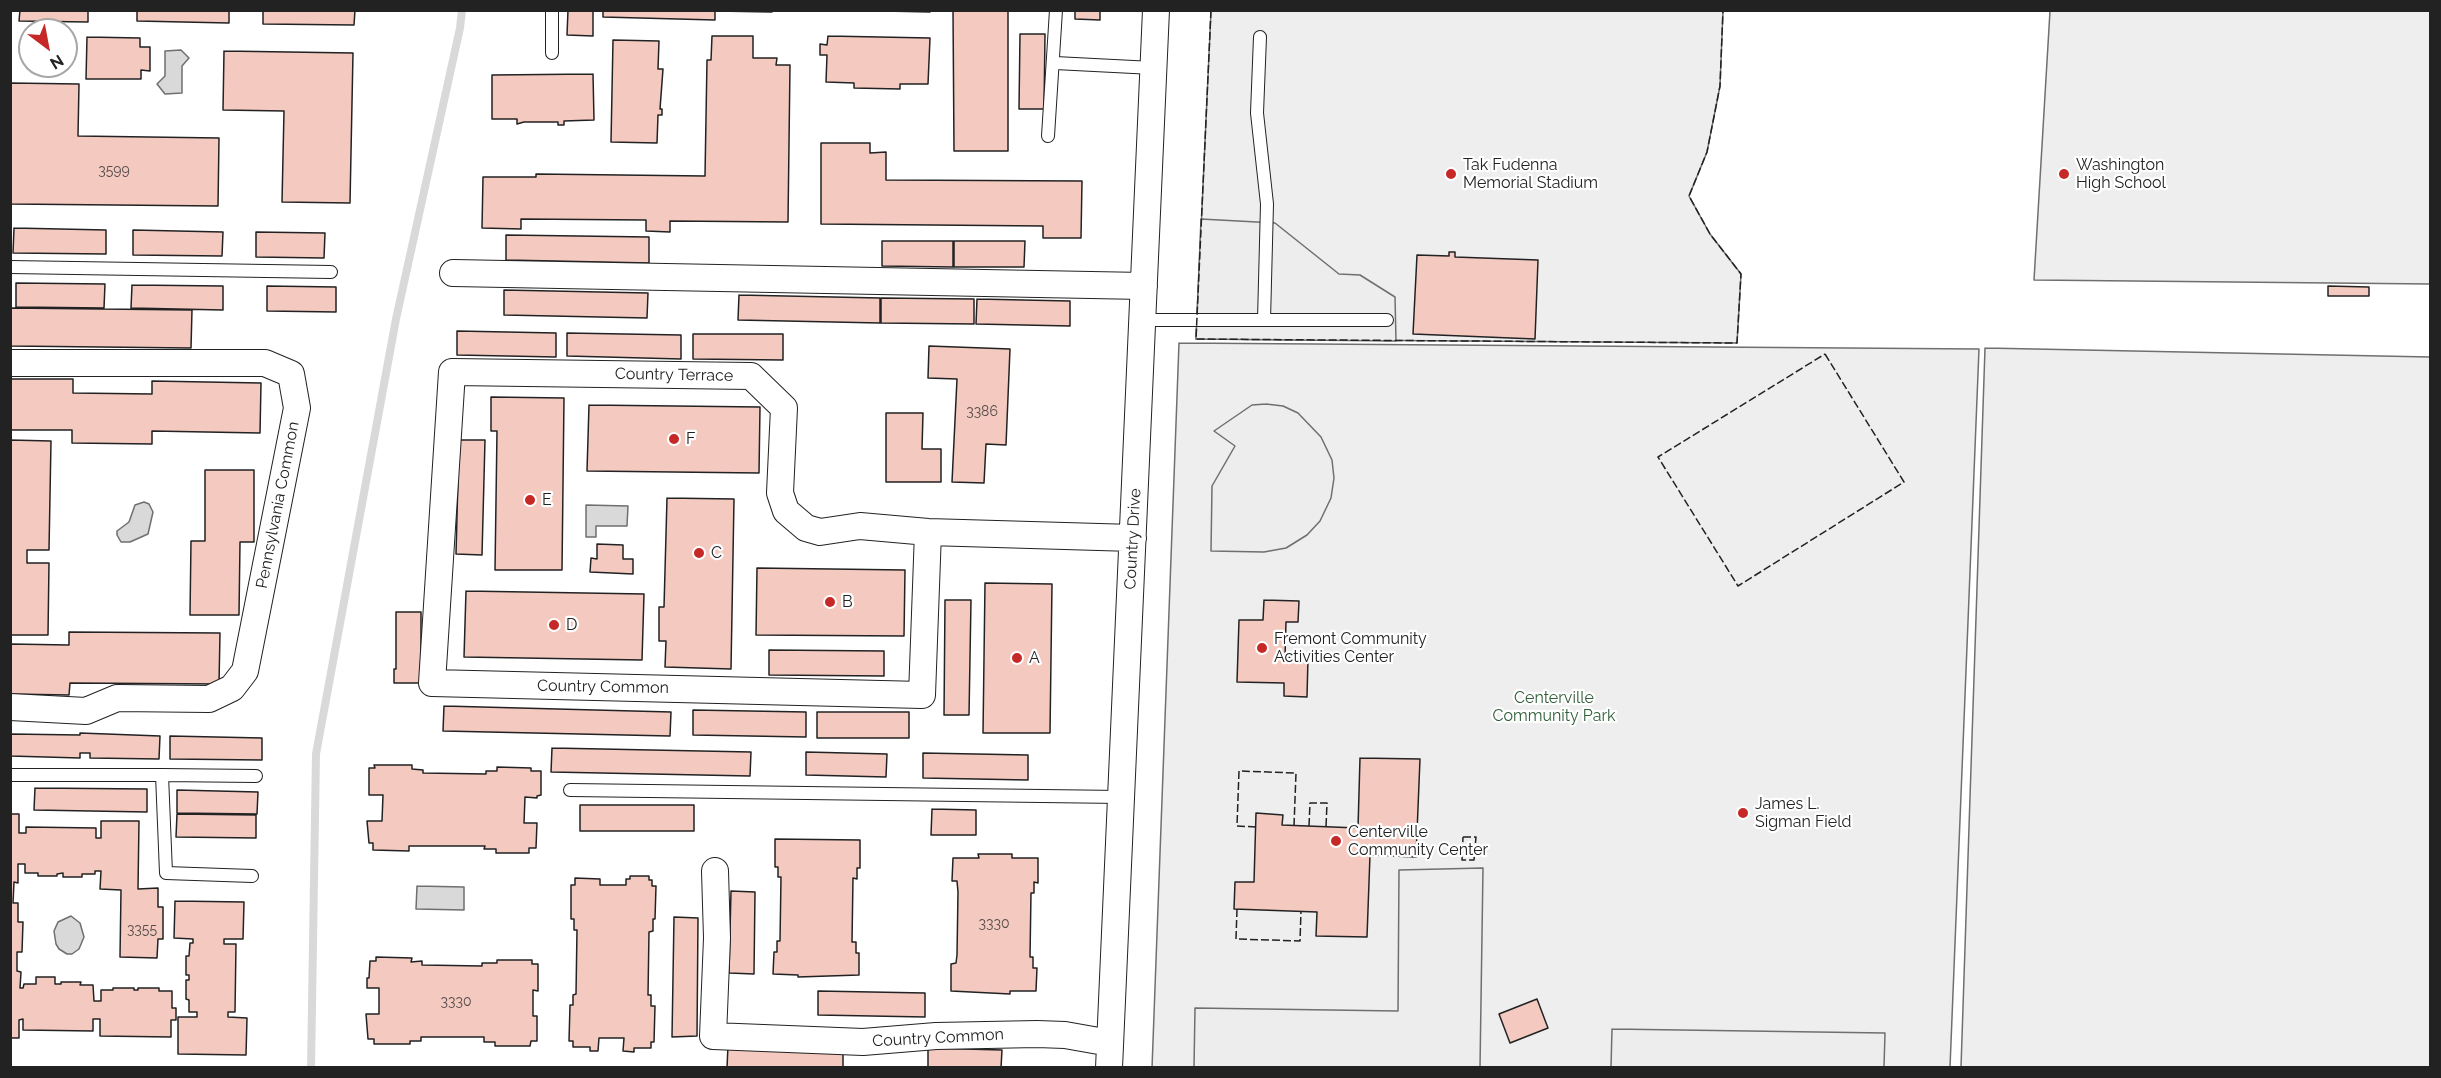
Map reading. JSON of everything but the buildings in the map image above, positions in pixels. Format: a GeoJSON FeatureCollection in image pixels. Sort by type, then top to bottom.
{"type":"FeatureCollection","features":[{"type":"Feature","properties":{"kind":"street","name":"Country Drive"},"geometry":{"type":"LineString","coordinates":[[1110,1055],[1156,10]]}},
{"type":"Feature","properties":{"kind":"street"},"geometry":{"type":"LineString","coordinates":[[453,273],[1144,286]]}},
{"type":"Feature","properties":{"kind":"street","name":"Pennsylvania Common"},"geometry":{"type":"LineString","coordinates":[[10,363],[265,363],[291,374],[297,408],[245,671],[232,688],[209,699],[117,698],[86,711],[10,707]]}},
{"type":"Feature","properties":{"kind":"street","name":"Country Terrace"},"geometry":{"type":"LineString","coordinates":[[452,372],[751,376],[784,408],[780,493],[786,511],[806,528],[820,532],[860,526],[927,531],[1133,538]]}},
{"type":"Feature","properties":{"kind":"street","name":"Country Common"},"geometry":{"type":"LineString","coordinates":[[452,372],[432,683],[922,695],[927,531]]}},
{"type":"Feature","properties":{"kind":"street","name":"Country Common"},"geometry":{"type":"LineString","coordinates":[[715,871],[717,938],[713,1036],[863,1042],[936,1036],[1065,1035],[1110,1055]]}},
{"type":"Feature","properties":{"kind":"lane"},"geometry":{"type":"LineString","coordinates":[[552,10],[552,53]]}},
{"type":"Feature","properties":{"kind":"lane"},"geometry":{"type":"LineString","coordinates":[[1048,136],[1055,63],[1056,10]]}},
{"type":"Feature","properties":{"kind":"lane"},"geometry":{"type":"LineString","coordinates":[[1260,38],[1257,113],[1267,204],[1264,320]]}},
{"type":"Feature","properties":{"kind":"lane"},"geometry":{"type":"LineString","coordinates":[[1055,63],[1153,68]]}},
{"type":"Feature","properties":{"kind":"lane"},"geometry":{"type":"LineString","coordinates":[[10,267],[331,272]]}},
{"type":"Feature","properties":{"kind":"lane"},"geometry":{"type":"LineString","coordinates":[[1142,320],[1387,320]]}},
{"type":"Feature","properties":{"kind":"lane"},"geometry":{"type":"LineString","coordinates":[[10,775],[256,776]]}},
{"type":"Feature","properties":{"kind":"lane"},"geometry":{"type":"LineString","coordinates":[[162,775],[166,873],[252,876]]}},
{"type":"Feature","properties":{"kind":"lane"},"geometry":{"type":"LineString","coordinates":[[570,790],[1121,797]]}},
{"type":"Feature","properties":{"kind":"green space","name":"Tak Fudenna Memorial Stadium"},"geometry":{"type":"Polygon","coordinates":[[[1211,11],[1723,11],[1720,86],[1707,152],[1689,196],[1710,234],[1741,274],[1737,343],[1196,339],[1211,11]]]}},
{"type":"Feature","properties":{"kind":"green space"},"geometry":{"type":"Polygon","coordinates":[[[2050,11],[2430,11],[2430,284],[2034,280],[2050,11]]]}},
{"type":"Feature","properties":{"kind":"green space","name":"Centerville Community Park"},"geometry":{"type":"Polygon","coordinates":[[[1179,343],[1979,349],[1950,1067],[1152,1068],[1179,343]]]}},
{"type":"Feature","properties":{"kind":"green space"},"geometry":{"type":"Polygon","coordinates":[[[1985,348],[2430,357],[2430,1067],[1961,1067],[1985,348]]]}},
{"type":"Feature","properties":{"kind":"shaded area"},"geometry":{"type":"Polygon","coordinates":[[[181,50],[189,58],[182,66],[182,93],[165,94],[157,84],[165,76],[165,51],[181,50]]]}},
{"type":"Feature","properties":{"kind":"shaded area"},"geometry":{"type":"Polygon","coordinates":[[[1201,219],[1275,223],[1339,274],[1360,275],[1395,297],[1396,341],[1196,339],[1201,219]]]}},
{"type":"Feature","properties":{"kind":"shaded area"},"geometry":{"type":"Polygon","coordinates":[[[1252,405],[1283,406],[1298,413],[1321,437],[1332,460],[1334,478],[1331,498],[1320,521],[1307,535],[1286,548],[1264,552],[1211,551],[1212,486],[1235,446],[1214,431],[1252,405]]]}},
{"type":"Feature","properties":{"kind":"shaded area"},"geometry":{"type":"Polygon","coordinates":[[[144,502],[149,504],[153,512],[148,534],[130,542],[121,542],[117,531],[129,522],[135,505],[144,502]]]}},
{"type":"Feature","properties":{"kind":"shaded area"},"geometry":{"type":"Polygon","coordinates":[[[586,505],[628,506],[627,526],[596,526],[596,537],[586,537],[586,505]]]}},
{"type":"Feature","properties":{"kind":"shaded area"},"geometry":{"type":"Polygon","coordinates":[[[1483,868],[1480,1067],[1194,1067],[1195,1008],[1398,1011],[1399,870],[1483,868]]]}},
{"type":"Feature","properties":{"kind":"shaded area"},"geometry":{"type":"Polygon","coordinates":[[[417,886],[464,887],[464,910],[416,909],[417,886]]]}},
{"type":"Feature","properties":{"kind":"shaded area"},"geometry":{"type":"Polygon","coordinates":[[[71,916],[80,923],[84,937],[79,949],[72,954],[67,954],[56,944],[54,931],[58,922],[71,916]]]}},
{"type":"Feature","properties":{"kind":"shaded area"},"geometry":{"type":"Polygon","coordinates":[[[1612,1029],[1885,1033],[1884,1067],[1611,1067],[1612,1029]]]}},
{"type":"Feature","properties":{"kind":"waterway"},"geometry":{"type":"LineString","coordinates":[[311,1068],[316,754],[396,319],[460,28],[462,10]]}},
{"type":"Feature","properties":{"kind":"fence"},"geometry":{"type":"LineString","coordinates":[[1211,10],[1196,339],[1737,343],[1741,274],[1710,234],[1689,196],[1707,152],[1720,86],[1723,10]]}},
{"type":"Feature","properties":{"kind":"fence"},"geometry":{"type":"LineString","coordinates":[[1825,354],[1904,482],[1738,586],[1658,457],[1825,354]]}},
{"type":"Feature","properties":{"kind":"fence"},"geometry":{"type":"LineString","coordinates":[[1256,827],[1237,826],[1239,771],[1296,773],[1294,826]]}},
{"type":"Feature","properties":{"kind":"fence"},"geometry":{"type":"LineString","coordinates":[[1309,826],[1310,803],[1327,803],[1326,827]]}},
{"type":"Feature","properties":{"kind":"fence"},"geometry":{"type":"LineString","coordinates":[[1463,837],[1476,837],[1474,860],[1462,860],[1463,837]]}},
{"type":"Feature","properties":{"kind":"fence"},"geometry":{"type":"LineString","coordinates":[[1237,909],[1236,939],[1300,941],[1301,911]]}},
{"type":"Feature","properties":{"kind":"place","name":"Tak Fudenna Memorial Stadium"},"geometry":{"type":"Point","coordinates":[1451,174]}},
{"type":"Feature","properties":{"kind":"place","name":"Washington High School"},"geometry":{"type":"Point","coordinates":[2064,174]}},
{"type":"Feature","properties":{"kind":"place","name":"F"},"geometry":{"type":"Point","coordinates":[674,439]}},
{"type":"Feature","properties":{"kind":"place","name":"E"},"geometry":{"type":"Point","coordinates":[530,500]}},
{"type":"Feature","properties":{"kind":"place","name":"C"},"geometry":{"type":"Point","coordinates":[699,553]}},
{"type":"Feature","properties":{"kind":"place","name":"B"},"geometry":{"type":"Point","coordinates":[830,602]}},
{"type":"Feature","properties":{"kind":"place","name":"D"},"geometry":{"type":"Point","coordinates":[554,625]}},
{"type":"Feature","properties":{"kind":"place","name":"Fremont Community Activities Center"},"geometry":{"type":"Point","coordinates":[1262,648]}},
{"type":"Feature","properties":{"kind":"place","name":"A"},"geometry":{"type":"Point","coordinates":[1017,658]}},
{"type":"Feature","properties":{"kind":"place","name":"James L. Sigman Field"},"geometry":{"type":"Point","coordinates":[1743,813]}},
{"type":"Feature","properties":{"kind":"place","name":"Centerville Community Center"},"geometry":{"type":"Point","coordinates":[1336,841]}}]}
